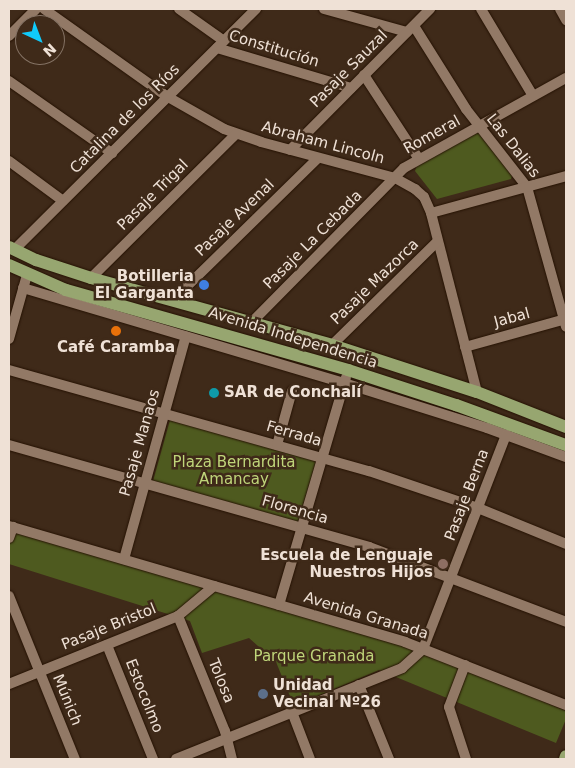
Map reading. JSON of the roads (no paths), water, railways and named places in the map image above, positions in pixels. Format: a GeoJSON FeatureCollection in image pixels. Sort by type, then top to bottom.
{"type":"FeatureCollection","features":[{"type":"Feature","properties":{"kind":"main road","name":"Avenida Independencia"},"geometry":{"type":"LineString","coordinates":[[11,248],[41,262],[91,278],[332,345],[477,392],[566,427]]}},
{"type":"Feature","properties":{"kind":"main road","name":"Avenida Independencia"},"geometry":{"type":"LineString","coordinates":[[9,265],[27,274],[84,295],[346,377],[456,405],[566,446]]}},
{"type":"Feature","properties":{"kind":"street"},"geometry":{"type":"LineString","coordinates":[[9,36],[36,9]]}},
{"type":"Feature","properties":{"kind":"street","name":"Abraham Lincoln"},"geometry":{"type":"LineString","coordinates":[[44,9],[168,97],[236,134],[395,178],[410,185],[420,193],[432,213],[477,392]]}},
{"type":"Feature","properties":{"kind":"street","name":"Constitución"},"geometry":{"type":"LineString","coordinates":[[179,9],[221,44],[351,88]]}},
{"type":"Feature","properties":{"kind":"street","name":"Catalina de los Ríos"},"geometry":{"type":"LineString","coordinates":[[11,248],[63,201],[256,9]]}},
{"type":"Feature","properties":{"kind":"street"},"geometry":{"type":"LineString","coordinates":[[324,9],[410,29]]}},
{"type":"Feature","properties":{"kind":"street","name":"Pasaje Sauzal"},"geometry":{"type":"LineString","coordinates":[[290,150],[430,9]]}},
{"type":"Feature","properties":{"kind":"street"},"geometry":{"type":"LineString","coordinates":[[481,9],[533,96]]}},
{"type":"Feature","properties":{"kind":"street"},"geometry":{"type":"LineString","coordinates":[[560,9],[566,20]]}},
{"type":"Feature","properties":{"kind":"street","name":"Las Dalias"},"geometry":{"type":"LineString","coordinates":[[410,29],[478,126],[527,187],[566,322]]}},
{"type":"Feature","properties":{"kind":"street"},"geometry":{"type":"LineString","coordinates":[[364,75],[419,159]]}},
{"type":"Feature","properties":{"kind":"street","name":"Romeral"},"geometry":{"type":"LineString","coordinates":[[395,178],[404,168],[419,159],[566,78]]}},
{"type":"Feature","properties":{"kind":"street"},"geometry":{"type":"LineString","coordinates":[[9,81],[112,153]]}},
{"type":"Feature","properties":{"kind":"street","name":"Pasaje Trigal"},"geometry":{"type":"LineString","coordinates":[[91,278],[236,134]]}},
{"type":"Feature","properties":{"kind":"street","name":"Pasaje Avenal"},"geometry":{"type":"LineString","coordinates":[[173,300],[318,158]]}},
{"type":"Feature","properties":{"kind":"street"},"geometry":{"type":"LineString","coordinates":[[9,161],[63,201]]}},
{"type":"Feature","properties":{"kind":"street"},"geometry":{"type":"LineString","coordinates":[[432,213],[566,176]]}},
{"type":"Feature","properties":{"kind":"street","name":"Pasaje La Cebada"},"geometry":{"type":"LineString","coordinates":[[252,322],[395,178]]}},
{"type":"Feature","properties":{"kind":"street","name":"Pasaje Mazorca"},"geometry":{"type":"LineString","coordinates":[[332,345],[438,241]]}},
{"type":"Feature","properties":{"kind":"street"},"geometry":{"type":"LineString","coordinates":[[9,339],[27,274]]}},
{"type":"Feature","properties":{"kind":"street","name":"Avenida Independencia"},"geometry":{"type":"LineString","coordinates":[[23,288],[186,336],[346,377],[566,457]]}},
{"type":"Feature","properties":{"kind":"street","name":"Jabal"},"geometry":{"type":"LineString","coordinates":[[465,347],[566,322]]}},
{"type":"Feature","properties":{"kind":"street","name":"Pasaje Manaos"},"geometry":{"type":"LineString","coordinates":[[124,558],[186,336]]}},
{"type":"Feature","properties":{"kind":"street","name":"Ferrada"},"geometry":{"type":"LineString","coordinates":[[9,370],[164,414],[200,419],[277,445],[416,486],[478,508],[566,544]]}},
{"type":"Feature","properties":{"kind":"street"},"geometry":{"type":"LineString","coordinates":[[279,605],[346,377]]}},
{"type":"Feature","properties":{"kind":"street"},"geometry":{"type":"LineString","coordinates":[[277,445],[292,391]]}},
{"type":"Feature","properties":{"kind":"street","name":"Pasaje Berna"},"geometry":{"type":"LineString","coordinates":[[176,759],[402,668],[423,649],[506,434]]}},
{"type":"Feature","properties":{"kind":"street","name":"Florencia"},"geometry":{"type":"LineString","coordinates":[[9,445],[369,547],[566,622]]}},
{"type":"Feature","properties":{"kind":"street"},"geometry":{"type":"LineString","coordinates":[[9,538],[11,526]]}},
{"type":"Feature","properties":{"kind":"street","name":"Avenida Granada"},"geometry":{"type":"LineString","coordinates":[[11,526],[124,558],[423,649],[566,705]]}},
{"type":"Feature","properties":{"kind":"street","name":"Pasaje Bristol"},"geometry":{"type":"LineString","coordinates":[[9,684],[178,616],[214,586]]}},
{"type":"Feature","properties":{"kind":"street","name":"Múnich"},"geometry":{"type":"LineString","coordinates":[[9,596],[75,759]]}},
{"type":"Feature","properties":{"kind":"street","name":"Tolosa"},"geometry":{"type":"LineString","coordinates":[[178,616],[225,731],[232,759]]}},
{"type":"Feature","properties":{"kind":"street","name":"Estocolmo"},"geometry":{"type":"LineString","coordinates":[[107,644],[154,759]]}},
{"type":"Feature","properties":{"kind":"street"},"geometry":{"type":"LineString","coordinates":[[465,665],[448,707],[466,759]]}},
{"type":"Feature","properties":{"kind":"street"},"geometry":{"type":"LineString","coordinates":[[359,686],[389,759]]}},
{"type":"Feature","properties":{"kind":"street"},"geometry":{"type":"LineString","coordinates":[[292,712],[310,759]]}},
{"type":"Feature","properties":{"kind":"place","name":"Botilleria El Garganta"},"geometry":{"type":"Point","coordinates":[204,285]}},
{"type":"Feature","properties":{"kind":"place","name":"Café Caramba"},"geometry":{"type":"Point","coordinates":[116,331]}},
{"type":"Feature","properties":{"kind":"place","name":"SAR de Conchalí"},"geometry":{"type":"Point","coordinates":[214,393]}},
{"type":"Feature","properties":{"kind":"place","name":"Escuela de Lenguaje Nuestros Hijos"},"geometry":{"type":"Point","coordinates":[443,564]}},
{"type":"Feature","properties":{"kind":"place","name":"Unidad Vecinal Nº26"},"geometry":{"type":"Point","coordinates":[263,694]}},
{"type":"Feature","properties":{"kind":"park label","name":"Plaza Bernardita Amancay"},"geometry":{"type":"Point","coordinates":[234,470]}},
{"type":"Feature","properties":{"kind":"park label","name":"Parque Granada"},"geometry":{"type":"Point","coordinates":[314,657]}}]}
